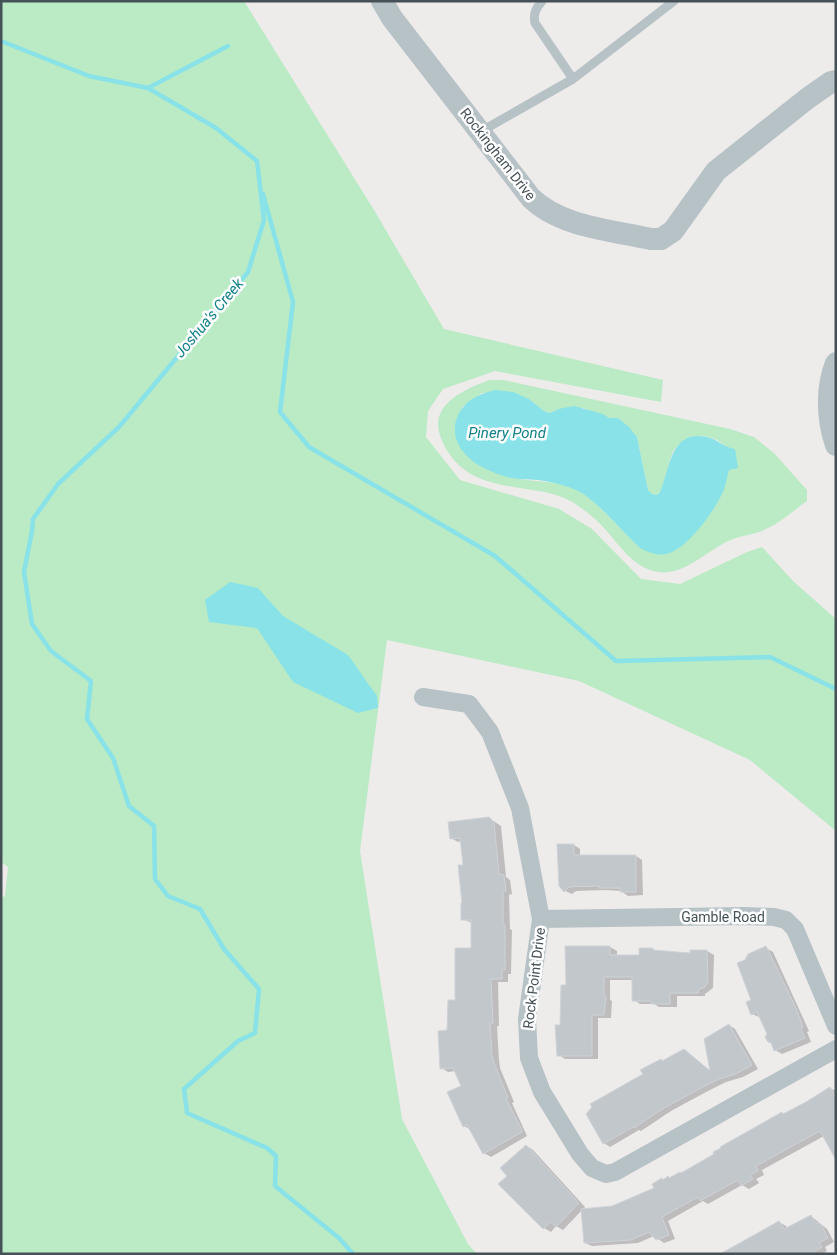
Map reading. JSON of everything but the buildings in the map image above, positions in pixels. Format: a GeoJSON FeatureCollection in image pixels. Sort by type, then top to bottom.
{"type":"FeatureCollection","features":[{"type":"Feature","properties":{"kind":"street","name":"Rockingham Drive"},"geometry":{"type":"LineString","coordinates":[[382,1],[392,18],[531,198],[548,212],[560,218],[651,239],[661,239],[673,231],[716,171],[808,98],[831,82],[836,81]]}},
{"type":"Feature","properties":{"kind":"street"},"geometry":{"type":"LineString","coordinates":[[836,363],[829,397],[830,421],[836,445]]}},
{"type":"Feature","properties":{"kind":"street","name":"Rock Point Drive"},"geometry":{"type":"LineString","coordinates":[[423,697],[469,704],[490,732],[520,808],[541,919],[527,1020],[529,1058],[542,1092],[580,1154],[592,1168],[606,1174],[616,1172],[836,1049]]}},
{"type":"Feature","properties":{"kind":"street","name":"Gamble Road"},"geometry":{"type":"LineString","coordinates":[[541,919],[745,916],[774,917],[786,920],[795,929],[836,1026]]}},
{"type":"Feature","properties":{"kind":"lane"},"geometry":{"type":"LineString","coordinates":[[542,1],[535,12],[535,23],[573,79]]}},
{"type":"Feature","properties":{"kind":"lane"},"geometry":{"type":"LineString","coordinates":[[480,133],[573,79],[674,1]]}},
{"type":"Feature","properties":{"kind":"green space"},"geometry":{"type":"Polygon","coordinates":[[[1,1],[244,1],[374,210],[444,329],[663,380],[661,402],[495,371],[443,389],[428,411],[426,437],[460,480],[559,509],[592,529],[641,579],[680,584],[747,552],[762,547],[793,581],[836,619],[836,831],[750,760],[579,681],[387,640],[360,851],[402,1119],[468,1244],[477,1254],[1,1254],[1,898],[5,896],[8,867],[1,862],[1,1]]]}},
{"type":"Feature","properties":{"kind":"green space"},"geometry":{"type":"Polygon","coordinates":[[[490,380],[503,380],[730,429],[754,437],[774,453],[807,490],[807,501],[782,520],[762,531],[724,543],[688,566],[668,572],[649,570],[634,560],[597,521],[577,505],[562,497],[545,492],[492,483],[461,467],[448,452],[441,438],[438,427],[439,415],[457,395],[490,380]],[[482,393],[462,407],[480,466],[505,476],[555,483],[581,492],[596,504],[640,548],[658,554],[697,530],[722,493],[729,469],[730,449],[715,439],[698,436],[683,441],[678,445],[672,454],[660,492],[657,495],[651,494],[648,490],[637,437],[618,418],[609,418],[583,408],[558,409],[550,413],[544,411],[529,399],[482,393]]]}},
{"type":"Feature","properties":{"kind":"water","name":"Pinery Pond"},"geometry":{"type":"Polygon","coordinates":[[[495,390],[513,392],[529,399],[544,411],[550,413],[558,409],[574,406],[603,414],[609,418],[618,418],[637,437],[648,490],[652,494],[657,495],[660,492],[673,453],[685,439],[695,436],[707,437],[735,449],[738,468],[729,470],[719,500],[707,519],[691,538],[674,551],[666,554],[653,553],[640,548],[602,509],[578,491],[563,485],[538,480],[507,477],[482,467],[461,450],[455,433],[455,424],[460,412],[471,400],[481,394],[495,390]]]}},
{"type":"Feature","properties":{"kind":"water"},"geometry":{"type":"Polygon","coordinates":[[[230,582],[258,588],[283,616],[348,655],[377,696],[378,708],[358,713],[293,682],[257,628],[209,622],[205,600],[230,582]]]}},
{"type":"Feature","properties":{"kind":"waterway","name":"Joshua's Creek"},"geometry":{"type":"LineString","coordinates":[[1,41],[89,76],[148,88],[216,128],[257,161],[264,220],[248,272],[119,427],[58,484],[33,519],[24,572],[32,624],[51,651],[91,681],[87,719],[113,758],[129,806],[154,826],[155,879],[168,896],[200,909],[224,949],[259,989],[255,1033],[238,1041],[184,1089],[187,1113],[267,1148],[276,1156],[275,1186],[339,1238],[353,1254]]}},
{"type":"Feature","properties":{"kind":"waterway"},"geometry":{"type":"LineString","coordinates":[[148,88],[228,46]]}},
{"type":"Feature","properties":{"kind":"waterway"},"geometry":{"type":"LineString","coordinates":[[263,194],[293,302],[280,412],[309,447],[495,556],[616,661],[770,657],[836,689]]}}]}
